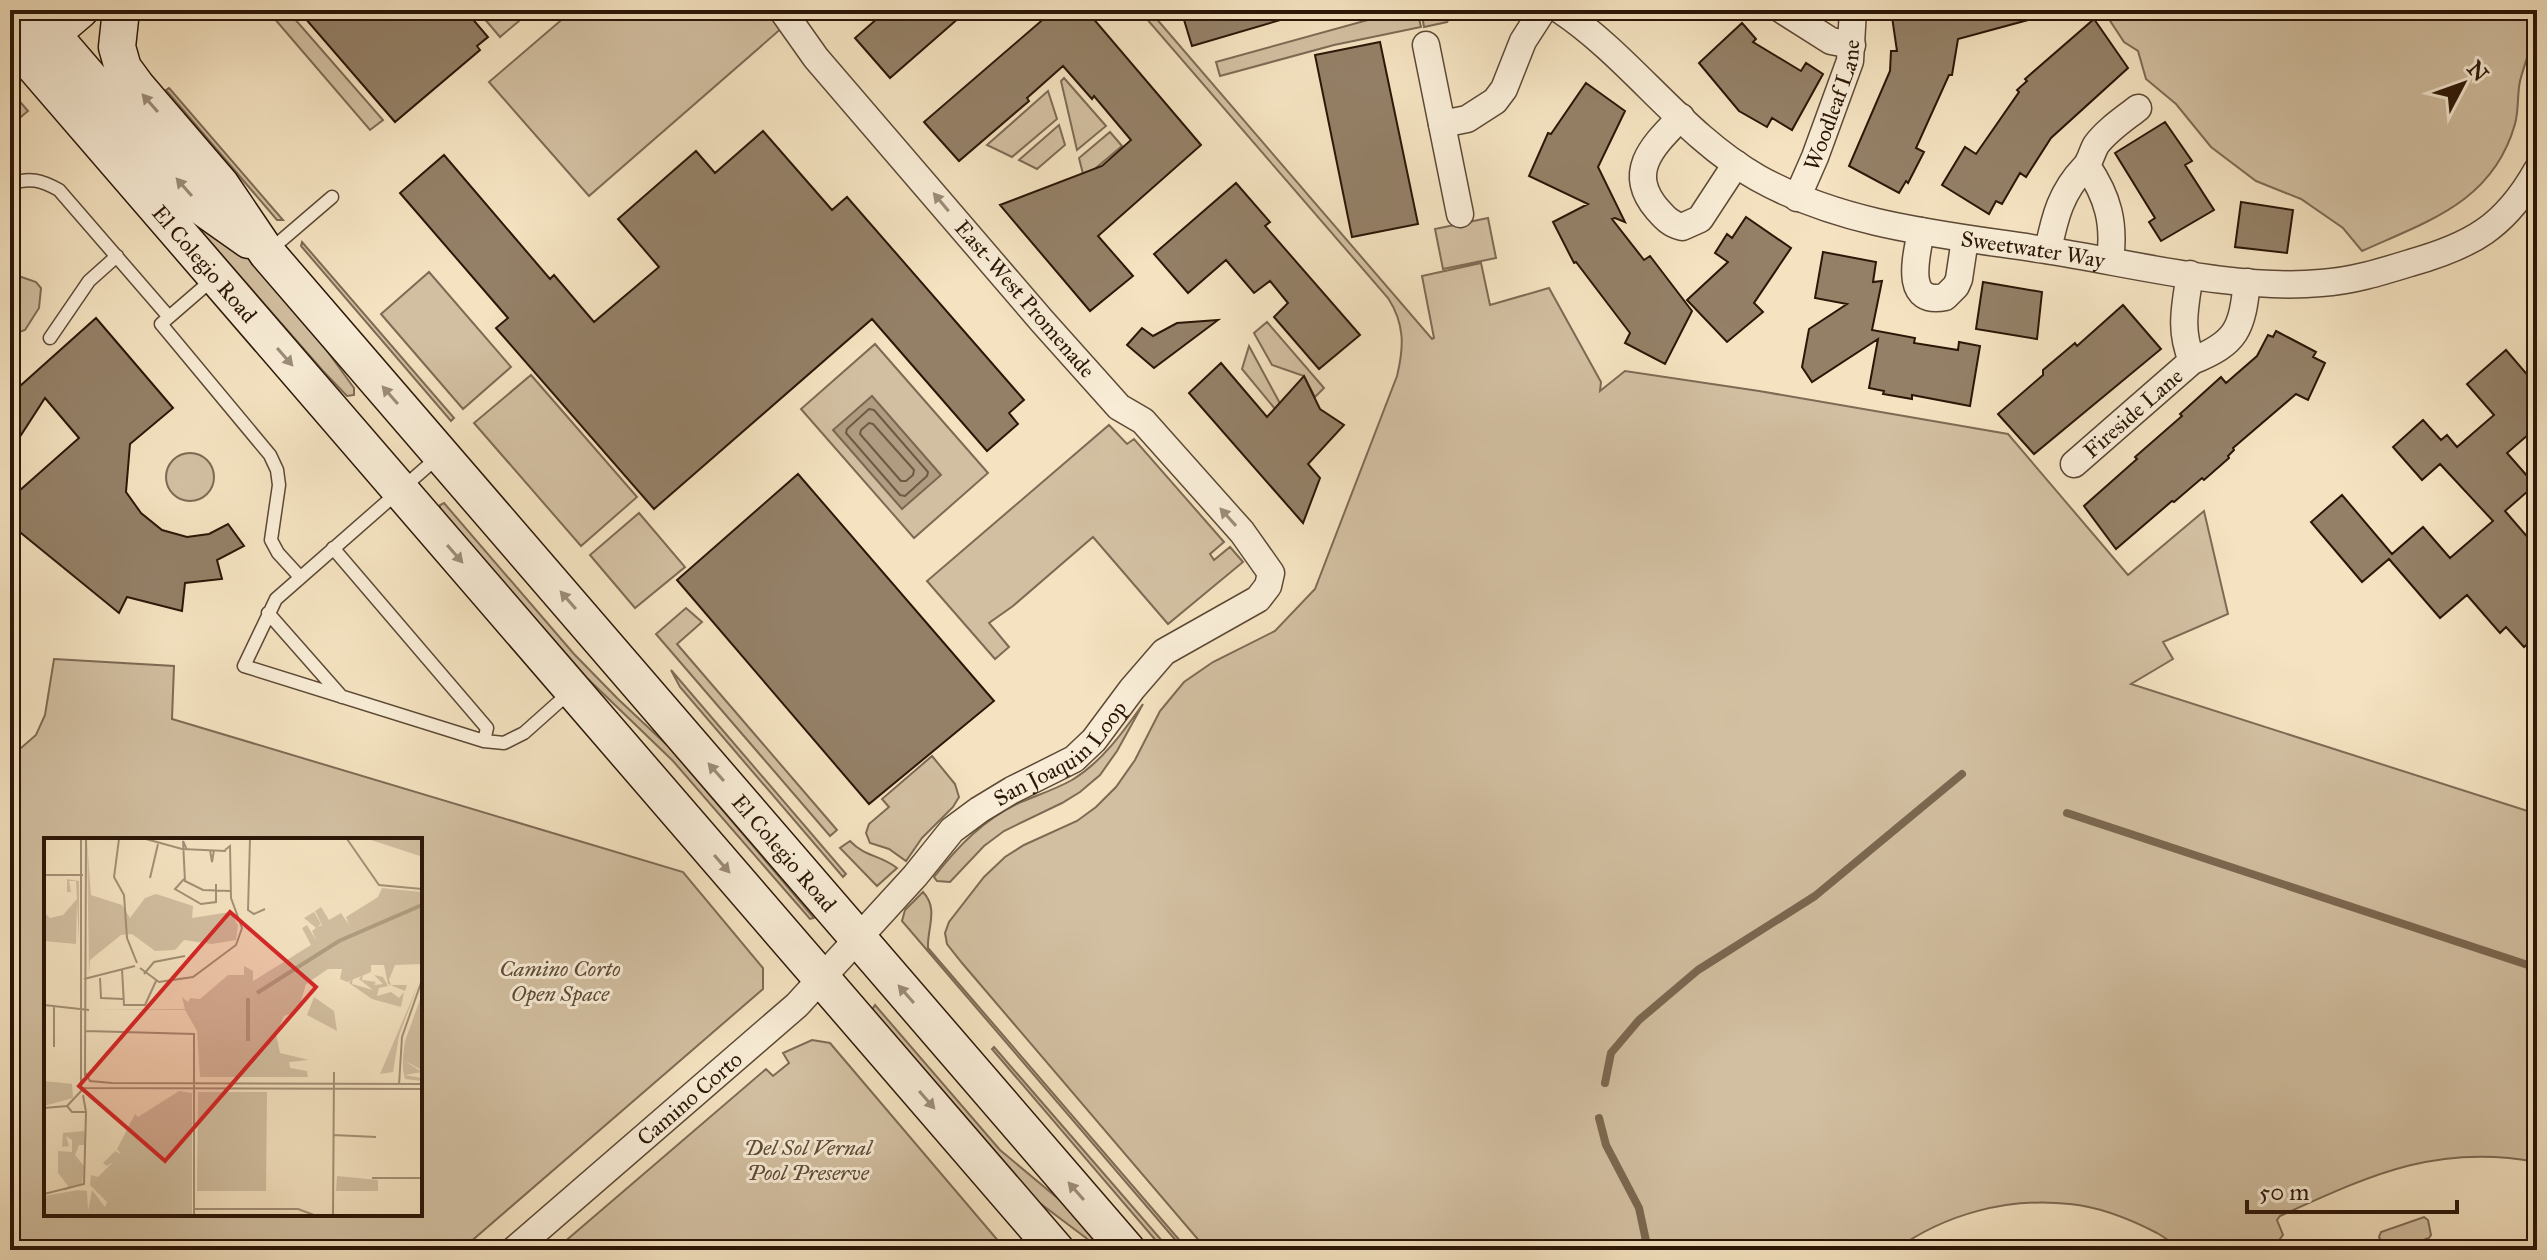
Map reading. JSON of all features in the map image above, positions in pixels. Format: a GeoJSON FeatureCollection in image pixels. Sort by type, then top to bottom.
{"type":"FeatureCollection","features":[{"type":"Feature","properties":{"kind":"main road"},"geometry":{"type":"LineString","coordinates":[[10,17],[18,10]]}},
{"type":"Feature","properties":{"kind":"main road"},"geometry":{"type":"LineString","coordinates":[[26,42],[80,10]]}},
{"type":"Feature","properties":{"kind":"main road","name":"El Colegio Road"},"geometry":{"type":"LineString","coordinates":[[121,10],[117,47],[123,68],[221,185],[267,253],[1127,1250]]}},
{"type":"Feature","properties":{"kind":"main road","name":"El Colegio Road"},"geometry":{"type":"LineString","coordinates":[[26,42],[198,204],[267,253]]}},
{"type":"Feature","properties":{"kind":"main road","name":"El Colegio Road"},"geometry":{"type":"LineString","coordinates":[[26,42],[215,277],[1056,1250]]}},
{"type":"Feature","properties":{"kind":"street","name":"East-West Promenade"},"geometry":{"type":"LineString","coordinates":[[782,10],[816,58],[1042,321],[1119,407],[1143,421],[1242,532],[1271,573],[1270,581]]}},
{"type":"Feature","properties":{"kind":"street"},"geometry":{"type":"LineString","coordinates":[[1442,124],[1467,119],[1495,101],[1504,89],[1523,41],[1543,10]]}},
{"type":"Feature","properties":{"kind":"street","name":"Sweetwater Way"},"geometry":{"type":"LineString","coordinates":[[1560,10],[1606,45],[1681,117],[1736,164],[1797,198],[1863,219],[1965,239],[2247,282],[2320,284],[2361,277],[2442,254],[2478,237],[2503,219],[2537,170]]}},
{"type":"Feature","properties":{"kind":"street"},"geometry":{"type":"LineString","coordinates":[[1782,10],[1831,41],[1852,45]]}},
{"type":"Feature","properties":{"kind":"street","name":"Woodleaf Lane"},"geometry":{"type":"LineString","coordinates":[[1797,198],[1843,84],[1852,45],[1853,10]]}},
{"type":"Feature","properties":{"kind":"street"},"geometry":{"type":"LineString","coordinates":[[1426,45],[1460,214]]}},
{"type":"Feature","properties":{"kind":"street"},"geometry":{"type":"LineString","coordinates":[[2048,250],[2052,227],[2070,182],[2087,166],[2104,135],[2138,108]]}},
{"type":"Feature","properties":{"kind":"street"},"geometry":{"type":"LineString","coordinates":[[1681,117],[1646,158],[1643,169],[1647,196],[1668,222],[1682,227],[1700,219],[1736,164]]}},
{"type":"Feature","properties":{"kind":"street"},"geometry":{"type":"LineString","coordinates":[[2087,166],[2109,206],[2113,237],[2110,260]]}},
{"type":"Feature","properties":{"kind":"street"},"geometry":{"type":"LineString","coordinates":[[1921,231],[1915,277],[1920,290],[1931,297],[1945,297],[1956,286],[1965,239]]}},
{"type":"Feature","properties":{"kind":"street","name":"Fireside Lane"},"geometry":{"type":"LineString","coordinates":[[2190,274],[2183,339],[2192,361]]}},
{"type":"Feature","properties":{"kind":"street","name":"Fireside Lane"},"geometry":{"type":"LineString","coordinates":[[2074,464],[2192,361],[2213,352],[2235,334],[2244,311],[2247,282]]}},
{"type":"Feature","properties":{"kind":"street","name":"San Joaquin Loop"},"geometry":{"type":"LineString","coordinates":[[858,937],[915,876],[952,830],[1012,790],[1074,759],[1094,740],[1164,652],[1248,606],[1264,593],[1270,581]]}},
{"type":"Feature","properties":{"kind":"street","name":"Camino Corto"},"geometry":{"type":"LineString","coordinates":[[514,1250],[797,1005],[858,937]]}},
{"type":"Feature","properties":{"kind":"lane"},"geometry":{"type":"LineString","coordinates":[[10,184],[32,179],[59,190],[169,317]]}},
{"type":"Feature","properties":{"kind":"lane"},"geometry":{"type":"LineString","coordinates":[[267,253],[332,197]]}},
{"type":"Feature","properties":{"kind":"lane"},"geometry":{"type":"LineString","coordinates":[[50,338],[89,281],[117,256]]}},
{"type":"Feature","properties":{"kind":"lane"},"geometry":{"type":"LineString","coordinates":[[215,277],[161,324],[270,455],[279,485],[271,540],[278,553],[300,577]]}},
{"type":"Feature","properties":{"kind":"lane"},"geometry":{"type":"LineString","coordinates":[[441,454],[276,599],[244,666],[484,741],[504,743],[524,733],[573,690]]}},
{"type":"Feature","properties":{"kind":"lane"},"geometry":{"type":"LineString","coordinates":[[333,548],[487,728],[484,741]]}},
{"type":"Feature","properties":{"kind":"lane"},"geometry":{"type":"LineString","coordinates":[[268,613],[343,698]]}},
{"type":"Feature","properties":{"kind":"green space"},"geometry":{"type":"Polygon","coordinates":[[[267,10],[287,10],[383,120],[370,130],[267,10]]]}},
{"type":"Feature","properties":{"kind":"green space"},"geometry":{"type":"Polygon","coordinates":[[[477,10],[532,10],[500,37],[477,10]]]}},
{"type":"Feature","properties":{"kind":"green space"},"geometry":{"type":"Polygon","coordinates":[[[573,10],[768,10],[783,27],[589,196],[489,82],[573,10]]]}},
{"type":"Feature","properties":{"kind":"green space"},"geometry":{"type":"Polygon","coordinates":[[[1139,10],[1149,10],[1432,339],[1422,276],[1481,263],[1490,305],[1549,288],[1601,382],[1600,391],[1625,371],[2008,434],[2128,575],[2204,511],[2228,614],[2163,642],[2173,659],[2131,684],[2537,814],[2537,1162],[2501,1157],[2467,1157],[2435,1160],[2374,1176],[2280,1216],[2277,1220],[2283,1235],[2272,1245],[2258,1250],[2184,1250],[2157,1233],[2115,1214],[2047,1202],[1978,1211],[1935,1227],[1895,1250],[1207,1250],[962,963],[947,944],[945,933],[949,922],[984,877],[1005,857],[1077,821],[1116,787],[1135,760],[1160,711],[1184,682],[1213,662],[1275,631],[1315,589],[1397,376],[1402,336],[1398,317],[1388,298],[1139,10]]]}},
{"type":"Feature","properties":{"kind":"green space"},"geometry":{"type":"Polygon","coordinates":[[[1404,10],[1417,10],[1421,27],[1334,45],[1220,76],[1216,62],[1404,10]]]}},
{"type":"Feature","properties":{"kind":"green space"},"geometry":{"type":"Polygon","coordinates":[[[1421,10],[1453,12],[1447,22],[1424,27],[1421,10]]]}},
{"type":"Feature","properties":{"kind":"green space"},"geometry":{"type":"Polygon","coordinates":[[[2103,10],[2537,10],[2537,19],[2520,81],[2515,124],[2505,151],[2491,173],[2455,206],[2362,251],[2343,228],[2301,199],[2256,181],[2211,147],[2176,104],[2146,79],[2138,51],[2124,42],[2103,10]]]}},
{"type":"Feature","properties":{"kind":"green space"},"geometry":{"type":"Polygon","coordinates":[[[1064,78],[1106,126],[1077,150],[1061,81],[1064,78]]]}},
{"type":"Feature","properties":{"kind":"green space"},"geometry":{"type":"Polygon","coordinates":[[[169,88],[283,220],[277,220],[166,90],[169,88]]]}},
{"type":"Feature","properties":{"kind":"green space"},"geometry":{"type":"Polygon","coordinates":[[[1048,91],[1057,119],[1012,157],[987,145],[1048,91]]]}},
{"type":"Feature","properties":{"kind":"green space"},"geometry":{"type":"Polygon","coordinates":[[[10,96],[15,96],[28,111],[10,126],[10,96]]]}},
{"type":"Feature","properties":{"kind":"green space"},"geometry":{"type":"Polygon","coordinates":[[[102,118],[250,258],[322,344],[354,388],[354,395],[347,396],[323,371],[102,118]]]}},
{"type":"Feature","properties":{"kind":"green space"},"geometry":{"type":"Polygon","coordinates":[[[1059,125],[1065,145],[1037,169],[1019,160],[1059,125]]]}},
{"type":"Feature","properties":{"kind":"green space"},"geometry":{"type":"Polygon","coordinates":[[[1110,132],[1122,146],[1084,178],[1079,158],[1110,132]]]}},
{"type":"Feature","properties":{"kind":"green space"},"geometry":{"type":"Polygon","coordinates":[[[1488,218],[1496,258],[1443,269],[1435,229],[1488,218]]]}},
{"type":"Feature","properties":{"kind":"green space"},"geometry":{"type":"Polygon","coordinates":[[[302,242],[454,418],[451,421],[301,246],[302,242]]]}},
{"type":"Feature","properties":{"kind":"green space"},"geometry":{"type":"Polygon","coordinates":[[[429,272],[511,367],[463,409],[381,314],[429,272]]]}},
{"type":"Feature","properties":{"kind":"green space"},"geometry":{"type":"Polygon","coordinates":[[[10,273],[36,282],[41,288],[39,308],[25,330],[17,333],[10,328],[10,273]]]}},
{"type":"Feature","properties":{"kind":"green space"},"geometry":{"type":"Polygon","coordinates":[[[1267,322],[1324,388],[1315,397],[1304,376],[1272,365],[1254,333],[1267,322]]]}},
{"type":"Feature","properties":{"kind":"green space"},"geometry":{"type":"Polygon","coordinates":[[[875,344],[988,473],[914,538],[801,409],[875,344]]]}},
{"type":"Feature","properties":{"kind":"green space"},"geometry":{"type":"Polygon","coordinates":[[[1249,346],[1289,420],[1285,421],[1242,369],[1249,346]]]}},
{"type":"Feature","properties":{"kind":"green space"},"geometry":{"type":"Polygon","coordinates":[[[531,375],[637,497],[581,546],[474,423],[531,375]]]}},
{"type":"Feature","properties":{"kind":"green space"},"geometry":{"type":"Polygon","coordinates":[[[1109,425],[1127,444],[1134,439],[1224,542],[1210,554],[1214,560],[1230,547],[1243,562],[1168,624],[1093,537],[989,623],[1009,647],[995,659],[927,581],[1109,425]]]}},
{"type":"Feature","properties":{"kind":"green space"},"geometry":{"type":"Polygon","coordinates":[[[190,453],[207,460],[214,477],[207,494],[190,501],[173,494],[166,477],[173,460],[190,453]]]}},
{"type":"Feature","properties":{"kind":"green space"},"geometry":{"type":"Polygon","coordinates":[[[444,503],[574,654],[669,747],[814,918],[810,919],[673,761],[587,678],[440,509],[444,503]]]}},
{"type":"Feature","properties":{"kind":"green space"},"geometry":{"type":"Polygon","coordinates":[[[639,513],[685,567],[635,608],[590,555],[639,513]]]}},
{"type":"Feature","properties":{"kind":"green space"},"geometry":{"type":"Polygon","coordinates":[[[686,608],[702,622],[677,644],[837,830],[830,836],[656,634],[686,608]]]}},
{"type":"Feature","properties":{"kind":"green space","name":"Camino Corto Open Space"},"geometry":{"type":"Polygon","coordinates":[[[54,659],[174,666],[172,719],[683,872],[763,968],[763,989],[461,1250],[10,1250],[10,748],[21,748],[36,735],[45,715],[54,659]]]}},
{"type":"Feature","properties":{"kind":"green space"},"geometry":{"type":"Polygon","coordinates":[[[671,670],[846,874],[843,877],[680,687],[671,670]]]}},
{"type":"Feature","properties":{"kind":"green space"},"geometry":{"type":"Polygon","coordinates":[[[1143,704],[1100,775],[1062,803],[1004,831],[984,846],[950,882],[937,881],[934,877],[943,866],[984,825],[1021,802],[1083,773],[1120,736],[1143,704]]]}},
{"type":"Feature","properties":{"kind":"green space"},"geometry":{"type":"Polygon","coordinates":[[[932,756],[955,784],[959,797],[906,861],[889,849],[870,843],[866,833],[869,824],[889,807],[882,799],[932,756]]]}},
{"type":"Feature","properties":{"kind":"green space"},"geometry":{"type":"Polygon","coordinates":[[[850,841],[897,868],[877,886],[840,848],[850,841]]]}},
{"type":"Feature","properties":{"kind":"green space"},"geometry":{"type":"Polygon","coordinates":[[[923,892],[928,898],[931,912],[928,948],[1188,1250],[1184,1250],[902,921],[905,910],[923,892]]]}},
{"type":"Feature","properties":{"kind":"green space"},"geometry":{"type":"Polygon","coordinates":[[[875,1005],[1000,1150],[1061,1201],[1104,1250],[1097,1250],[1037,1201],[872,1010],[875,1005]]]}},
{"type":"Feature","properties":{"kind":"green space","name":"Del Sol Vernal Pool Preserve"},"geometry":{"type":"Polygon","coordinates":[[[812,1040],[830,1043],[1006,1250],[555,1250],[766,1069],[773,1076],[789,1063],[783,1053],[812,1040]]]}},
{"type":"Feature","properties":{"kind":"green space"},"geometry":{"type":"Polygon","coordinates":[[[994,1047],[1170,1250],[1164,1250],[992,1049],[994,1047]]]}},
{"type":"Feature","properties":{"kind":"green space"},"geometry":{"type":"Polygon","coordinates":[[[2424,1217],[2428,1220],[2429,1238],[2385,1250],[2379,1237],[2381,1232],[2424,1217]]]}},
{"type":"Feature","properties":{"kind":"water"},"geometry":{"type":"Polygon","coordinates":[[[872,396],[941,475],[902,509],[833,430],[872,396]]]}},
{"type":"Feature","properties":{"kind":"building"},"geometry":{"type":"Polygon","coordinates":[[[298,10],[465,10],[488,37],[477,46],[480,50],[395,122],[298,10]]]}},
{"type":"Feature","properties":{"kind":"building"},"geometry":{"type":"Polygon","coordinates":[[[887,10],[968,10],[890,78],[855,38],[887,10]]]}},
{"type":"Feature","properties":{"kind":"building"},"geometry":{"type":"Polygon","coordinates":[[[1054,10],[1086,10],[1201,145],[1098,236],[1133,276],[1090,311],[1000,205],[1102,166],[1131,140],[1094,96],[1092,99],[1063,66],[1027,98],[1029,101],[959,161],[924,122],[1054,10]]]}},
{"type":"Feature","properties":{"kind":"building"},"geometry":{"type":"Polygon","coordinates":[[[1181,10],[1293,10],[1294,16],[1192,46],[1181,10]]]}},
{"type":"Feature","properties":{"kind":"building"},"geometry":{"type":"Polygon","coordinates":[[[1891,10],[2038,10],[2039,17],[1958,39],[1952,75],[1949,75],[1916,148],[1924,152],[1908,183],[1906,181],[1899,193],[1849,166],[1890,71],[1891,51],[1897,51],[1891,10]]]}},
{"type":"Feature","properties":{"kind":"building"},"geometry":{"type":"Polygon","coordinates":[[[2094,19],[2128,68],[2051,138],[2026,177],[2020,173],[2002,204],[1996,201],[1989,214],[1942,185],[1965,147],[1976,154],[2019,92],[2017,90],[2027,81],[2025,79],[2094,19]]]}},
{"type":"Feature","properties":{"kind":"building"},"geometry":{"type":"Polygon","coordinates":[[[1742,23],[1756,39],[1753,42],[1801,71],[1806,63],[1823,74],[1792,130],[1772,118],[1767,127],[1739,111],[1699,63],[1742,23]]]}},
{"type":"Feature","properties":{"kind":"building"},"geometry":{"type":"Polygon","coordinates":[[[1380,42],[1418,224],[1352,237],[1315,55],[1380,42]]]}},
{"type":"Feature","properties":{"kind":"building"},"geometry":{"type":"Polygon","coordinates":[[[1586,83],[1625,111],[1598,167],[1625,222],[1612,219],[1644,260],[1650,256],[1692,311],[1665,364],[1625,343],[1630,333],[1574,263],[1553,222],[1588,204],[1529,176],[1548,133],[1551,134],[1586,83]]]}},
{"type":"Feature","properties":{"kind":"building"},"geometry":{"type":"Polygon","coordinates":[[[2165,122],[2192,161],[2185,165],[2214,210],[2161,241],[2149,222],[2155,218],[2115,153],[2165,122]]]}},
{"type":"Feature","properties":{"kind":"building"},"geometry":{"type":"Polygon","coordinates":[[[763,131],[832,210],[847,197],[1024,400],[1009,413],[1018,424],[987,451],[872,319],[654,509],[496,328],[508,318],[400,193],[444,155],[550,279],[554,275],[594,322],[659,267],[618,219],[696,151],[715,173],[763,131]]]}},
{"type":"Feature","properties":{"kind":"building"},"geometry":{"type":"Polygon","coordinates":[[[1236,183],[1270,222],[1265,226],[1360,335],[1319,369],[1274,317],[1288,303],[1270,281],[1254,293],[1226,260],[1188,293],[1154,254],[1236,183]]]}},
{"type":"Feature","properties":{"kind":"building"},"geometry":{"type":"Polygon","coordinates":[[[2241,202],[2293,210],[2287,253],[2235,247],[2241,202]]]}},
{"type":"Feature","properties":{"kind":"building"},"geometry":{"type":"Polygon","coordinates":[[[1746,217],[1791,248],[1754,303],[1763,312],[1727,342],[1687,300],[1728,262],[1715,253],[1727,234],[1732,238],[1746,217]]]}},
{"type":"Feature","properties":{"kind":"building"},"geometry":{"type":"Polygon","coordinates":[[[1823,252],[1876,262],[1873,282],[1882,281],[1872,330],[1915,338],[1914,343],[1958,350],[1959,342],[1980,346],[1970,406],[1912,395],[1912,399],[1883,394],[1884,391],[1869,388],[1878,339],[1812,382],[1802,367],[1809,329],[1847,304],[1815,298],[1823,252]]]}},
{"type":"Feature","properties":{"kind":"building"},"geometry":{"type":"Polygon","coordinates":[[[1983,282],[2042,292],[2037,339],[1976,329],[1983,282]]]}},
{"type":"Feature","properties":{"kind":"building"},"geometry":{"type":"Polygon","coordinates":[[[2123,305],[2161,349],[2034,454],[1998,414],[2043,375],[2043,370],[2075,343],[2077,346],[2123,305]]]}},
{"type":"Feature","properties":{"kind":"building"},"geometry":{"type":"Polygon","coordinates":[[[96,318],[173,408],[130,444],[126,492],[141,513],[162,530],[187,537],[209,534],[228,524],[244,546],[217,560],[222,579],[185,583],[182,611],[127,597],[119,613],[10,524],[10,499],[79,438],[45,398],[10,452],[10,395],[96,318]]]}},
{"type":"Feature","properties":{"kind":"building"},"geometry":{"type":"Polygon","coordinates":[[[1218,320],[1154,368],[1127,345],[1142,328],[1153,336],[1177,323],[1218,320]]]}},
{"type":"Feature","properties":{"kind":"building"},"geometry":{"type":"Polygon","coordinates":[[[2276,331],[2316,352],[2313,357],[2325,363],[2308,400],[2296,394],[2233,448],[2229,458],[2204,480],[2202,478],[2172,501],[2116,549],[2084,506],[2221,377],[2226,383],[2257,356],[2268,335],[2273,337],[2276,331]]]}},
{"type":"Feature","properties":{"kind":"building"},"geometry":{"type":"Polygon","coordinates":[[[2506,350],[2537,386],[2537,427],[2507,453],[2535,485],[2505,511],[2537,548],[2537,636],[2524,647],[2506,627],[2500,633],[2467,595],[2440,618],[2389,559],[2362,582],[2311,522],[2342,495],[2392,554],[2423,527],[2450,558],[2493,521],[2440,464],[2422,480],[2393,447],[2423,420],[2441,440],[2447,435],[2457,447],[2494,415],[2467,384],[2506,350]]]}},
{"type":"Feature","properties":{"kind":"building"},"geometry":{"type":"Polygon","coordinates":[[[1221,363],[1267,417],[1304,376],[1320,409],[1344,425],[1308,464],[1320,478],[1303,523],[1189,393],[1221,363]]]}},
{"type":"Feature","properties":{"kind":"building"},"geometry":{"type":"Polygon","coordinates":[[[798,474],[994,701],[869,804],[677,580],[798,474]]]}},
{"type":"Feature","properties":{"kind":"waterway"},"geometry":{"type":"LineString","coordinates":[[1605,1083],[1611,1053],[1639,1020],[1698,970],[1815,896],[1962,774]]}},
{"type":"Feature","properties":{"kind":"waterway"},"geometry":{"type":"LineString","coordinates":[[2067,813],[2537,968]]}},
{"type":"Feature","properties":{"kind":"waterway"},"geometry":{"type":"LineString","coordinates":[[1599,1118],[1606,1145],[1639,1208],[1648,1250]]}}]}
